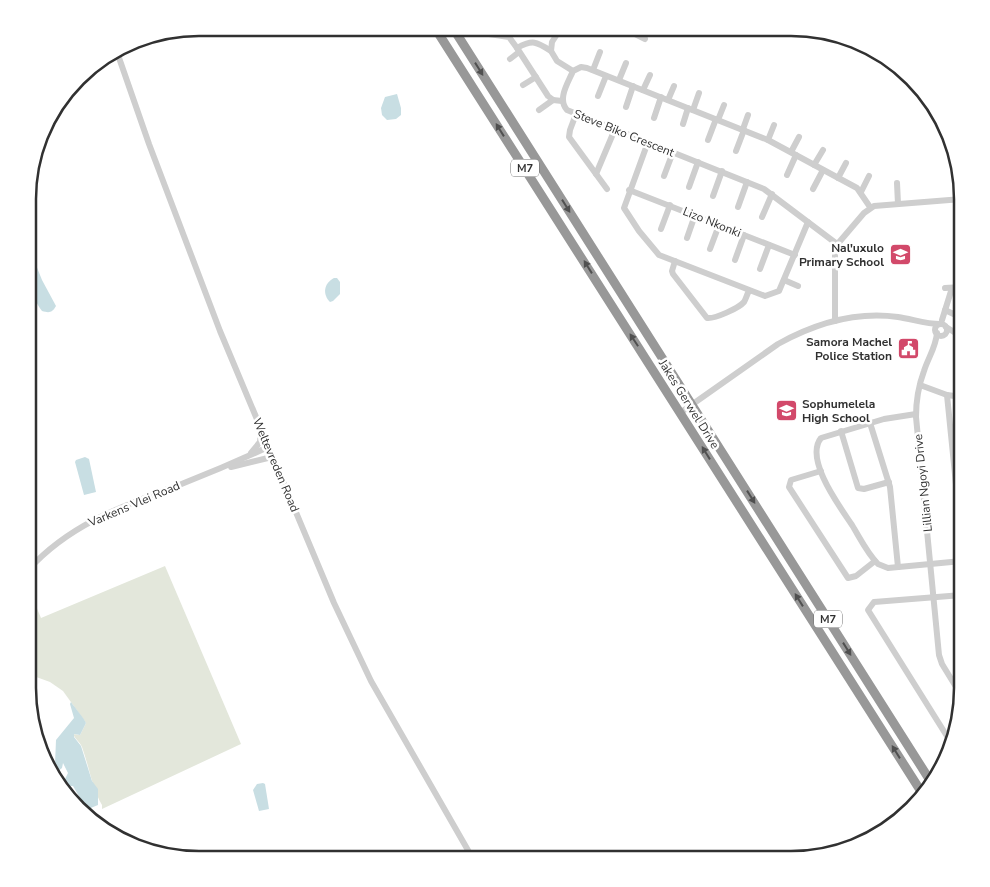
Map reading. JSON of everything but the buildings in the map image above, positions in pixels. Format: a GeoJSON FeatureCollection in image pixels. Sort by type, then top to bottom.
{"type":"FeatureCollection","features":[{"type":"Feature","properties":{"kind":"highway","name":"Jakes Gerwel Drive"},"geometry":{"type":"LineString","coordinates":[[441,37],[919,788]]}},
{"type":"Feature","properties":{"kind":"highway","name":"Jakes Gerwel Drive"},"geometry":{"type":"LineString","coordinates":[[459,37],[927,776]]}},
{"type":"Feature","properties":{"kind":"street"},"geometry":{"type":"LineString","coordinates":[[503,37],[508,38],[520,49],[536,77],[553,100],[562,102]]}},
{"type":"Feature","properties":{"kind":"street"},"geometry":{"type":"LineString","coordinates":[[551,51],[552,42],[555,37]]}},
{"type":"Feature","properties":{"kind":"street"},"geometry":{"type":"LineString","coordinates":[[641,37],[645,39]]}},
{"type":"Feature","properties":{"kind":"street"},"geometry":{"type":"LineString","coordinates":[[510,59],[520,49],[532,42],[537,43],[551,51],[562,65],[573,71],[581,67],[593,70],[768,140],[861,192],[870,207]]}},
{"type":"Feature","properties":{"kind":"street"},"geometry":{"type":"LineString","coordinates":[[593,70],[600,52]]}},
{"type":"Feature","properties":{"kind":"street","name":"Weltevreden Road"},"geometry":{"type":"LineString","coordinates":[[119,58],[176,217],[272,457],[334,603],[362,663],[468,851]]}},
{"type":"Feature","properties":{"kind":"street"},"geometry":{"type":"LineString","coordinates":[[619,80],[626,63]]}},
{"type":"Feature","properties":{"kind":"street","name":"Steve Biko Crescent"},"geometry":{"type":"LineString","coordinates":[[573,71],[562,102],[567,110],[764,189],[837,244]]}},
{"type":"Feature","properties":{"kind":"street"},"geometry":{"type":"LineString","coordinates":[[643,90],[650,75]]}},
{"type":"Feature","properties":{"kind":"street"},"geometry":{"type":"LineString","coordinates":[[598,96],[606,76]]}},
{"type":"Feature","properties":{"kind":"street"},"geometry":{"type":"LineString","coordinates":[[524,85],[536,77]]}},
{"type":"Feature","properties":{"kind":"street"},"geometry":{"type":"LineString","coordinates":[[626,107],[633,86]]}},
{"type":"Feature","properties":{"kind":"street"},"geometry":{"type":"LineString","coordinates":[[654,118],[664,98],[674,86]]}},
{"type":"Feature","properties":{"kind":"street"},"geometry":{"type":"LineString","coordinates":[[683,124],[700,92]]}},
{"type":"Feature","properties":{"kind":"street"},"geometry":{"type":"LineString","coordinates":[[539,110],[553,100]]}},
{"type":"Feature","properties":{"kind":"street"},"geometry":{"type":"LineString","coordinates":[[708,140],[724,105]]}},
{"type":"Feature","properties":{"kind":"street"},"geometry":{"type":"LineString","coordinates":[[576,114],[569,137],[607,189]]}},
{"type":"Feature","properties":{"kind":"street"},"geometry":{"type":"LineString","coordinates":[[736,151],[748,115]]}},
{"type":"Feature","properties":{"kind":"street"},"geometry":{"type":"LineString","coordinates":[[768,140],[774,125]]}},
{"type":"Feature","properties":{"kind":"street"},"geometry":{"type":"LineString","coordinates":[[596,174],[615,129]]}},
{"type":"Feature","properties":{"kind":"street"},"geometry":{"type":"LineString","coordinates":[[787,175],[799,137]]}},
{"type":"Feature","properties":{"kind":"street"},"geometry":{"type":"LineString","coordinates":[[648,142],[624,206],[627,214],[658,254],[767,296],[779,291],[808,222]]}},
{"type":"Feature","properties":{"kind":"street"},"geometry":{"type":"LineString","coordinates":[[814,165],[823,150]]}},
{"type":"Feature","properties":{"kind":"street"},"geometry":{"type":"LineString","coordinates":[[664,176],[673,152]]}},
{"type":"Feature","properties":{"kind":"street"},"geometry":{"type":"LineString","coordinates":[[689,186],[698,162]]}},
{"type":"Feature","properties":{"kind":"street"},"geometry":{"type":"LineString","coordinates":[[838,178],[846,163]]}},
{"type":"Feature","properties":{"kind":"street"},"geometry":{"type":"LineString","coordinates":[[813,189],[823,170]]}},
{"type":"Feature","properties":{"kind":"street"},"geometry":{"type":"LineString","coordinates":[[713,196],[722,172]]}},
{"type":"Feature","properties":{"kind":"street"},"geometry":{"type":"LineString","coordinates":[[861,192],[869,176]]}},
{"type":"Feature","properties":{"kind":"street"},"geometry":{"type":"LineString","coordinates":[[738,207],[747,182]]}},
{"type":"Feature","properties":{"kind":"street"},"geometry":{"type":"LineString","coordinates":[[897,183],[898,204]]}},
{"type":"Feature","properties":{"kind":"street","name":"Lizo Nkonki"},"geometry":{"type":"LineString","coordinates":[[630,190],[795,255]]}},
{"type":"Feature","properties":{"kind":"street"},"geometry":{"type":"LineString","coordinates":[[762,217],[772,194]]}},
{"type":"Feature","properties":{"kind":"street"},"geometry":{"type":"LineString","coordinates":[[834,321],[834,258],[837,244],[870,207],[953,200]]}},
{"type":"Feature","properties":{"kind":"street"},"geometry":{"type":"LineString","coordinates":[[662,229],[670,205]]}},
{"type":"Feature","properties":{"kind":"street"},"geometry":{"type":"LineString","coordinates":[[687,238],[695,215]]}},
{"type":"Feature","properties":{"kind":"street"},"geometry":{"type":"LineString","coordinates":[[710,249],[719,225]]}},
{"type":"Feature","properties":{"kind":"street"},"geometry":{"type":"LineString","coordinates":[[735,260],[744,235]]}},
{"type":"Feature","properties":{"kind":"street"},"geometry":{"type":"LineString","coordinates":[[760,269],[769,245]]}},
{"type":"Feature","properties":{"kind":"street"},"geometry":{"type":"LineString","coordinates":[[675,261],[672,268],[673,274],[707,318],[715,317],[743,304],[749,290]]}},
{"type":"Feature","properties":{"kind":"street"},"geometry":{"type":"LineString","coordinates":[[784,280],[798,286]]}},
{"type":"Feature","properties":{"kind":"street"},"geometry":{"type":"LineString","coordinates":[[940,334],[947,331],[943,324],[952,288],[944,288]]}},
{"type":"Feature","properties":{"kind":"street"},"geometry":{"type":"LineString","coordinates":[[945,310],[953,314]]}},
{"type":"Feature","properties":{"kind":"street"},"geometry":{"type":"LineString","coordinates":[[680,413],[778,344],[804,331],[834,321],[876,316],[896,316],[925,323],[943,324],[953,331]]}},
{"type":"Feature","properties":{"kind":"street"},"geometry":{"type":"LineString","coordinates":[[925,323],[940,334],[953,335]]}},
{"type":"Feature","properties":{"kind":"street"},"geometry":{"type":"LineString","coordinates":[[940,334],[936,327],[943,324]]}},
{"type":"Feature","properties":{"kind":"street","name":"Lillian Ngoyi Drive"},"geometry":{"type":"LineString","coordinates":[[940,334],[917,393],[916,414],[940,660],[954,683]]}},
{"type":"Feature","properties":{"kind":"street"},"geometry":{"type":"LineString","coordinates":[[920,385],[953,396]]}},
{"type":"Feature","properties":{"kind":"street"},"geometry":{"type":"LineString","coordinates":[[947,395],[954,460]]}},
{"type":"Feature","properties":{"kind":"street"},"geometry":{"type":"LineString","coordinates":[[916,414],[870,423],[827,435],[819,441],[817,452],[821,471],[833,496],[875,561],[884,567],[954,562]]}},
{"type":"Feature","properties":{"kind":"street"},"geometry":{"type":"LineString","coordinates":[[870,423],[889,482],[898,567]]}},
{"type":"Feature","properties":{"kind":"street"},"geometry":{"type":"LineString","coordinates":[[246,457],[256,449],[260,442],[261,429]]}},
{"type":"Feature","properties":{"kind":"street"},"geometry":{"type":"LineString","coordinates":[[841,432],[858,488],[864,489],[889,482]]}},
{"type":"Feature","properties":{"kind":"street","name":"Varkens Vlei Road"},"geometry":{"type":"LineString","coordinates":[[37,561],[52,547],[87,523],[129,504],[222,468],[268,447]]}},
{"type":"Feature","properties":{"kind":"street","name":"Varkens Vlei Road"},"geometry":{"type":"LineString","coordinates":[[222,468],[272,457]]}},
{"type":"Feature","properties":{"kind":"street"},"geometry":{"type":"LineString","coordinates":[[821,471],[791,480],[789,488],[848,578],[856,576],[875,561]]}},
{"type":"Feature","properties":{"kind":"street"},"geometry":{"type":"LineString","coordinates":[[946,735],[868,610],[874,602],[954,596]]}},
{"type":"Feature","properties":{"kind":"shaded area"},"geometry":{"type":"Polygon","coordinates":[[[397,94],[401,115],[396,119],[387,120],[382,115],[381,108],[385,97],[397,94]]]}},
{"type":"Feature","properties":{"kind":"shaded area"},"geometry":{"type":"Polygon","coordinates":[[[36,265],[56,306],[50,312],[47,312],[42,311],[36,301],[36,265]]]}},
{"type":"Feature","properties":{"kind":"shaded area"},"geometry":{"type":"Polygon","coordinates":[[[334,278],[337,278],[340,282],[340,294],[330,302],[327,299],[325,289],[334,278]]]}},
{"type":"Feature","properties":{"kind":"shaded area"},"geometry":{"type":"Polygon","coordinates":[[[85,457],[89,459],[96,492],[84,495],[75,462],[85,457]]]}},
{"type":"Feature","properties":{"kind":"shaded area"},"geometry":{"type":"Polygon","coordinates":[[[165,566],[241,744],[102,809],[82,747],[73,734],[80,735],[86,723],[63,691],[50,682],[37,677],[37,608],[41,618],[165,566]]]}},
{"type":"Feature","properties":{"kind":"shaded area"},"geometry":{"type":"Polygon","coordinates":[[[71,702],[86,723],[80,735],[74,734],[74,737],[81,746],[92,781],[98,789],[98,805],[90,808],[80,799],[73,786],[70,786],[65,779],[68,773],[63,763],[62,768],[59,770],[55,763],[56,740],[74,718],[71,702]]]}},
{"type":"Feature","properties":{"kind":"shaded area"},"geometry":{"type":"Polygon","coordinates":[[[257,784],[265,784],[269,809],[259,811],[253,790],[257,784]]]}},
{"type":"Feature","properties":{"kind":"place","name":"Nal'uxulo Primary School"},"geometry":{"type":"Point","coordinates":[900,255]}},
{"type":"Feature","properties":{"kind":"place","name":"Samora Machel Police Station"},"geometry":{"type":"Point","coordinates":[908,349]}},
{"type":"Feature","properties":{"kind":"place","name":"Sophumelela High School"},"geometry":{"type":"Point","coordinates":[786,411]}}]}
